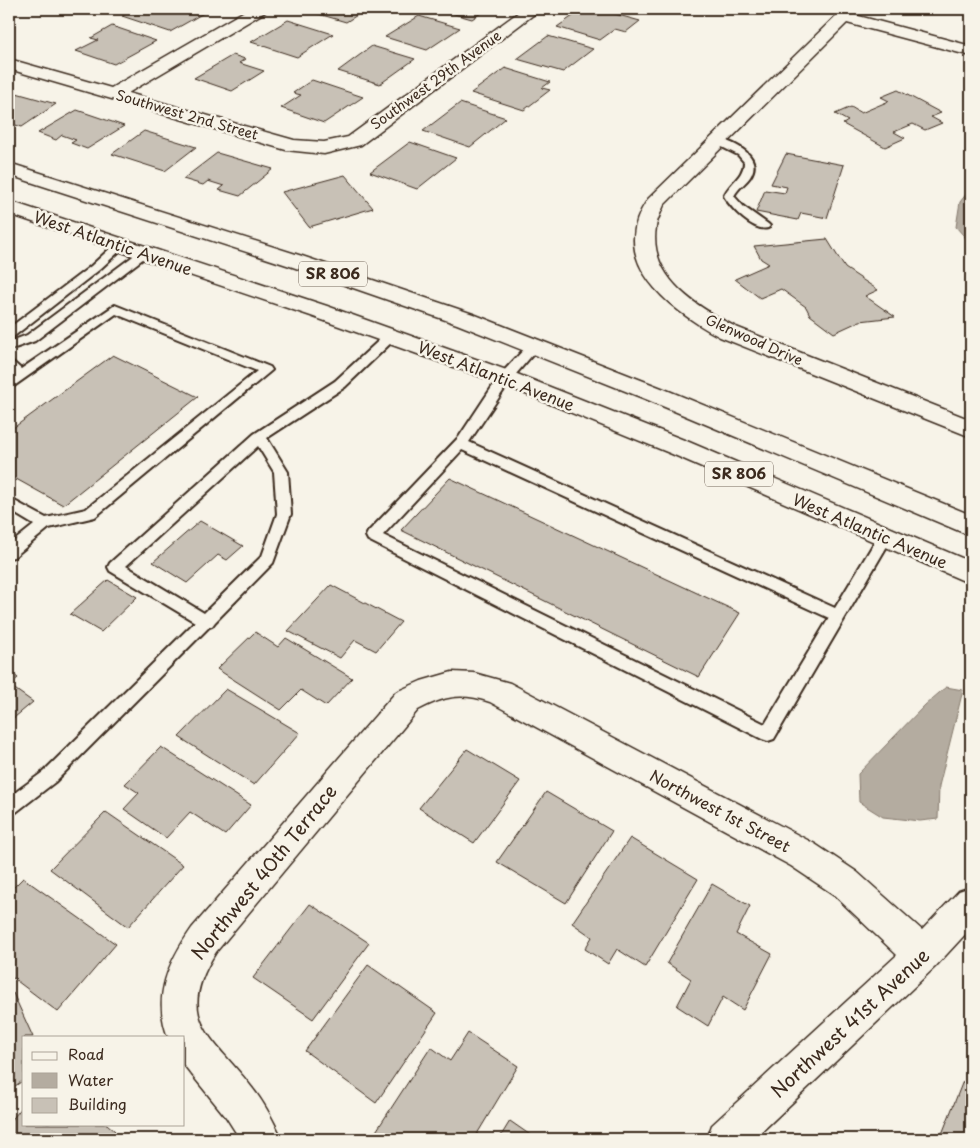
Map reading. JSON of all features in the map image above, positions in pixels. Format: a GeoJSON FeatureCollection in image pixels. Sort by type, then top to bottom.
{"type":"FeatureCollection","features":[{"type":"Feature","properties":{"kind":"street"},"geometry":{"type":"LineString","coordinates":[[113,94],[259,9]]}},
{"type":"Feature","properties":{"kind":"street","name":"Southwest 29th Avenue"},"geometry":{"type":"LineString","coordinates":[[364,134],[533,9]]}},
{"type":"Feature","properties":{"kind":"street"},"geometry":{"type":"LineString","coordinates":[[848,13],[971,51]]}},
{"type":"Feature","properties":{"kind":"street","name":"Glenwood Drive"},"geometry":{"type":"LineString","coordinates":[[848,13],[655,203],[645,223],[643,239],[646,257],[651,268],[668,292],[694,313],[728,332],[971,429]]}},
{"type":"Feature","properties":{"kind":"street","name":"Southwest 2nd Street"},"geometry":{"type":"LineString","coordinates":[[9,64],[308,148],[340,146],[354,141],[364,134]]}},
{"type":"Feature","properties":{"kind":"street","name":"SR 806"},"geometry":{"type":"LineString","coordinates":[[9,169],[356,281],[534,346],[971,526]]}},
{"type":"Feature","properties":{"kind":"street","name":"West Atlantic Avenue"},"geometry":{"type":"LineString","coordinates":[[9,207],[391,336],[505,378],[644,433],[971,574]]}},
{"type":"Feature","properties":{"kind":"street","name":"Northwest 40th Terrace"},"geometry":{"type":"LineString","coordinates":[[262,1139],[240,1103],[196,1051],[182,1025],[180,995],[187,966],[204,940],[407,701],[428,689],[452,683],[477,684],[499,692]]}},
{"type":"Feature","properties":{"kind":"street","name":"Northwest 1st Street"},"geometry":{"type":"LineString","coordinates":[[499,692],[802,855],[845,883],[923,955]]}},
{"type":"Feature","properties":{"kind":"street","name":"Northwest 41st Avenue"},"geometry":{"type":"LineString","coordinates":[[726,1139],[923,955],[971,904]]}},
{"type":"Feature","properties":{"kind":"lane"},"geometry":{"type":"LineString","coordinates":[[718,141],[743,153],[748,158],[750,165],[746,175],[731,189],[728,196],[743,212],[764,226]]}},
{"type":"Feature","properties":{"kind":"lane"},"geometry":{"type":"LineString","coordinates":[[9,334],[13,329],[95,268],[120,245]]}},
{"type":"Feature","properties":{"kind":"lane"},"geometry":{"type":"LineString","coordinates":[[9,346],[31,338],[144,253]]}},
{"type":"Feature","properties":{"kind":"lane"},"geometry":{"type":"LineString","coordinates":[[9,365],[14,379],[115,309],[266,370],[90,513],[44,524],[9,552]]}},
{"type":"Feature","properties":{"kind":"lane"},"geometry":{"type":"LineString","coordinates":[[207,622],[115,567],[259,437],[340,384],[391,336]]}},
{"type":"Feature","properties":{"kind":"lane"},"geometry":{"type":"LineString","coordinates":[[534,346],[505,378],[461,444],[372,536],[768,734],[885,537]]}},
{"type":"Feature","properties":{"kind":"lane"},"geometry":{"type":"LineString","coordinates":[[9,806],[49,777],[207,622],[268,559],[284,514],[281,472],[259,437]]}},
{"type":"Feature","properties":{"kind":"lane"},"geometry":{"type":"LineString","coordinates":[[461,444],[838,616]]}},
{"type":"Feature","properties":{"kind":"lane"},"geometry":{"type":"LineString","coordinates":[[9,504],[44,524]]}},
{"type":"Feature","properties":{"kind":"water"},"geometry":{"type":"Polygon","coordinates":[[[971,188],[971,244],[956,227],[960,202],[971,188]]]}},
{"type":"Feature","properties":{"kind":"water"},"geometry":{"type":"Polygon","coordinates":[[[946,687],[963,690],[939,786],[938,819],[920,821],[883,817],[859,802],[858,774],[925,705],[946,687]]]}},
{"type":"Feature","properties":{"kind":"building"},"geometry":{"type":"Polygon","coordinates":[[[137,9],[209,10],[170,32],[122,16],[137,9]]]}},
{"type":"Feature","properties":{"kind":"building"},"geometry":{"type":"Polygon","coordinates":[[[367,9],[346,22],[305,10],[367,9]]]}},
{"type":"Feature","properties":{"kind":"building"},"geometry":{"type":"Polygon","coordinates":[[[436,9],[487,9],[472,19],[436,9]]]}},
{"type":"Feature","properties":{"kind":"building"},"geometry":{"type":"Polygon","coordinates":[[[583,9],[597,9],[640,21],[626,32],[615,29],[600,40],[557,27],[583,9]]]}},
{"type":"Feature","properties":{"kind":"building"},"geometry":{"type":"Polygon","coordinates":[[[419,16],[460,28],[427,50],[385,37],[419,16]]]}},
{"type":"Feature","properties":{"kind":"building"},"geometry":{"type":"Polygon","coordinates":[[[288,20],[333,34],[297,57],[251,42],[288,20]]]}},
{"type":"Feature","properties":{"kind":"building"},"geometry":{"type":"Polygon","coordinates":[[[112,26],[156,41],[114,64],[76,51],[98,40],[91,38],[112,26]]]}},
{"type":"Feature","properties":{"kind":"building"},"geometry":{"type":"Polygon","coordinates":[[[548,36],[593,49],[563,72],[517,59],[548,36]]]}},
{"type":"Feature","properties":{"kind":"building"},"geometry":{"type":"Polygon","coordinates":[[[372,46],[415,59],[380,84],[338,71],[372,46]]]}},
{"type":"Feature","properties":{"kind":"building"},"geometry":{"type":"Polygon","coordinates":[[[233,55],[245,59],[239,63],[264,71],[232,91],[194,78],[233,55]]]}},
{"type":"Feature","properties":{"kind":"building"},"geometry":{"type":"Polygon","coordinates":[[[505,68],[550,82],[542,88],[550,90],[524,110],[471,93],[505,68]]]}},
{"type":"Feature","properties":{"kind":"building"},"geometry":{"type":"Polygon","coordinates":[[[312,80],[363,97],[324,123],[281,108],[301,95],[293,93],[312,80]]]}},
{"type":"Feature","properties":{"kind":"building"},"geometry":{"type":"Polygon","coordinates":[[[898,90],[941,113],[931,117],[942,123],[925,130],[913,124],[894,132],[905,138],[885,147],[843,124],[848,121],[835,114],[851,107],[861,113],[889,101],[881,97],[898,90]]]}},
{"type":"Feature","properties":{"kind":"building"},"geometry":{"type":"Polygon","coordinates":[[[9,91],[56,104],[22,127],[9,123],[9,91]]]}},
{"type":"Feature","properties":{"kind":"building"},"geometry":{"type":"Polygon","coordinates":[[[460,103],[506,118],[470,147],[423,131],[460,103]]]}},
{"type":"Feature","properties":{"kind":"building"},"geometry":{"type":"Polygon","coordinates":[[[77,110],[124,126],[87,149],[71,143],[76,140],[62,135],[56,140],[38,133],[77,110]]]}},
{"type":"Feature","properties":{"kind":"building"},"geometry":{"type":"Polygon","coordinates":[[[144,131],[196,147],[165,171],[112,154],[144,131]]]}},
{"type":"Feature","properties":{"kind":"building"},"geometry":{"type":"Polygon","coordinates":[[[410,142],[456,158],[417,189],[370,172],[410,142]]]}},
{"type":"Feature","properties":{"kind":"building"},"geometry":{"type":"Polygon","coordinates":[[[217,153],[273,169],[240,196],[219,190],[224,186],[208,181],[203,185],[183,179],[217,153]]]}},
{"type":"Feature","properties":{"kind":"building"},"geometry":{"type":"Polygon","coordinates":[[[786,154],[844,165],[827,218],[801,213],[798,220],[756,212],[765,190],[785,193],[787,187],[771,184],[786,154]]]}},
{"type":"Feature","properties":{"kind":"building"},"geometry":{"type":"Polygon","coordinates":[[[345,175],[373,208],[309,227],[282,192],[345,175]]]}},
{"type":"Feature","properties":{"kind":"building"},"geometry":{"type":"Polygon","coordinates":[[[827,239],[845,268],[878,290],[865,296],[895,317],[860,321],[834,333],[810,315],[806,307],[781,289],[760,298],[735,279],[769,264],[761,259],[754,246],[827,239]]]}},
{"type":"Feature","properties":{"kind":"building"},"geometry":{"type":"Polygon","coordinates":[[[113,355],[198,397],[63,505],[9,475],[9,431],[113,355]]]}},
{"type":"Feature","properties":{"kind":"building"},"geometry":{"type":"Polygon","coordinates":[[[450,478],[740,613],[699,677],[401,530],[450,478]]]}},
{"type":"Feature","properties":{"kind":"building"},"geometry":{"type":"Polygon","coordinates":[[[200,521],[243,546],[227,560],[218,555],[187,583],[153,562],[200,521]]]}},
{"type":"Feature","properties":{"kind":"building"},"geometry":{"type":"Polygon","coordinates":[[[108,580],[137,597],[101,632],[70,614],[108,580]]]}},
{"type":"Feature","properties":{"kind":"building"},"geometry":{"type":"Polygon","coordinates":[[[331,585],[401,622],[376,651],[355,640],[340,658],[288,631],[331,585]]]}},
{"type":"Feature","properties":{"kind":"building"},"geometry":{"type":"Polygon","coordinates":[[[255,632],[278,647],[286,638],[352,678],[326,706],[301,690],[281,710],[217,669],[255,632]]]}},
{"type":"Feature","properties":{"kind":"building"},"geometry":{"type":"Polygon","coordinates":[[[9,671],[18,678],[9,685],[9,671]]]}},
{"type":"Feature","properties":{"kind":"building"},"geometry":{"type":"Polygon","coordinates":[[[9,685],[33,702],[9,722],[9,685]]]}},
{"type":"Feature","properties":{"kind":"building"},"geometry":{"type":"Polygon","coordinates":[[[226,689],[300,733],[254,785],[179,737],[226,689]]]}},
{"type":"Feature","properties":{"kind":"building"},"geometry":{"type":"Polygon","coordinates":[[[161,747],[251,805],[225,835],[190,812],[166,838],[124,809],[139,793],[125,784],[161,747]]]}},
{"type":"Feature","properties":{"kind":"building"},"geometry":{"type":"Polygon","coordinates":[[[467,749],[520,781],[474,843],[419,808],[467,749]]]}},
{"type":"Feature","properties":{"kind":"building"},"geometry":{"type":"Polygon","coordinates":[[[546,792],[612,831],[566,903],[497,862],[546,792]]]}},
{"type":"Feature","properties":{"kind":"building"},"geometry":{"type":"Polygon","coordinates":[[[106,812],[183,865],[128,927],[50,869],[106,812]]]}},
{"type":"Feature","properties":{"kind":"building"},"geometry":{"type":"Polygon","coordinates":[[[630,838],[698,879],[645,967],[617,949],[608,964],[585,949],[592,937],[572,923],[630,838]]]}},
{"type":"Feature","properties":{"kind":"building"},"geometry":{"type":"Polygon","coordinates":[[[23,878],[116,944],[58,1012],[9,975],[9,892],[23,878]]]}},
{"type":"Feature","properties":{"kind":"building"},"geometry":{"type":"Polygon","coordinates":[[[712,884],[750,906],[736,934],[772,954],[743,1010],[723,997],[708,1026],[677,1006],[691,979],[667,963],[712,884]]]}},
{"type":"Feature","properties":{"kind":"building"},"geometry":{"type":"Polygon","coordinates":[[[310,904],[369,943],[313,1019],[253,978],[310,904]]]}},
{"type":"Feature","properties":{"kind":"building"},"geometry":{"type":"Polygon","coordinates":[[[368,965],[437,1013],[376,1103],[305,1051],[368,965]]]}},
{"type":"Feature","properties":{"kind":"building"},"geometry":{"type":"Polygon","coordinates":[[[13,993],[33,1036],[22,1036],[22,1081],[9,1090],[9,995],[13,993]]]}},
{"type":"Feature","properties":{"kind":"building"},"geometry":{"type":"Polygon","coordinates":[[[468,1033],[518,1066],[474,1139],[371,1139],[431,1047],[450,1061],[468,1033]]]}},
{"type":"Feature","properties":{"kind":"building"},"geometry":{"type":"Polygon","coordinates":[[[963,1081],[971,1086],[971,1139],[940,1139],[963,1081]]]}},
{"type":"Feature","properties":{"kind":"building"},"geometry":{"type":"Polygon","coordinates":[[[22,1107],[22,1126],[109,1126],[115,1131],[108,1139],[9,1139],[9,1123],[22,1107]]]}},
{"type":"Feature","properties":{"kind":"building"},"geometry":{"type":"Polygon","coordinates":[[[510,1121],[536,1139],[499,1139],[510,1121]]]}}]}
